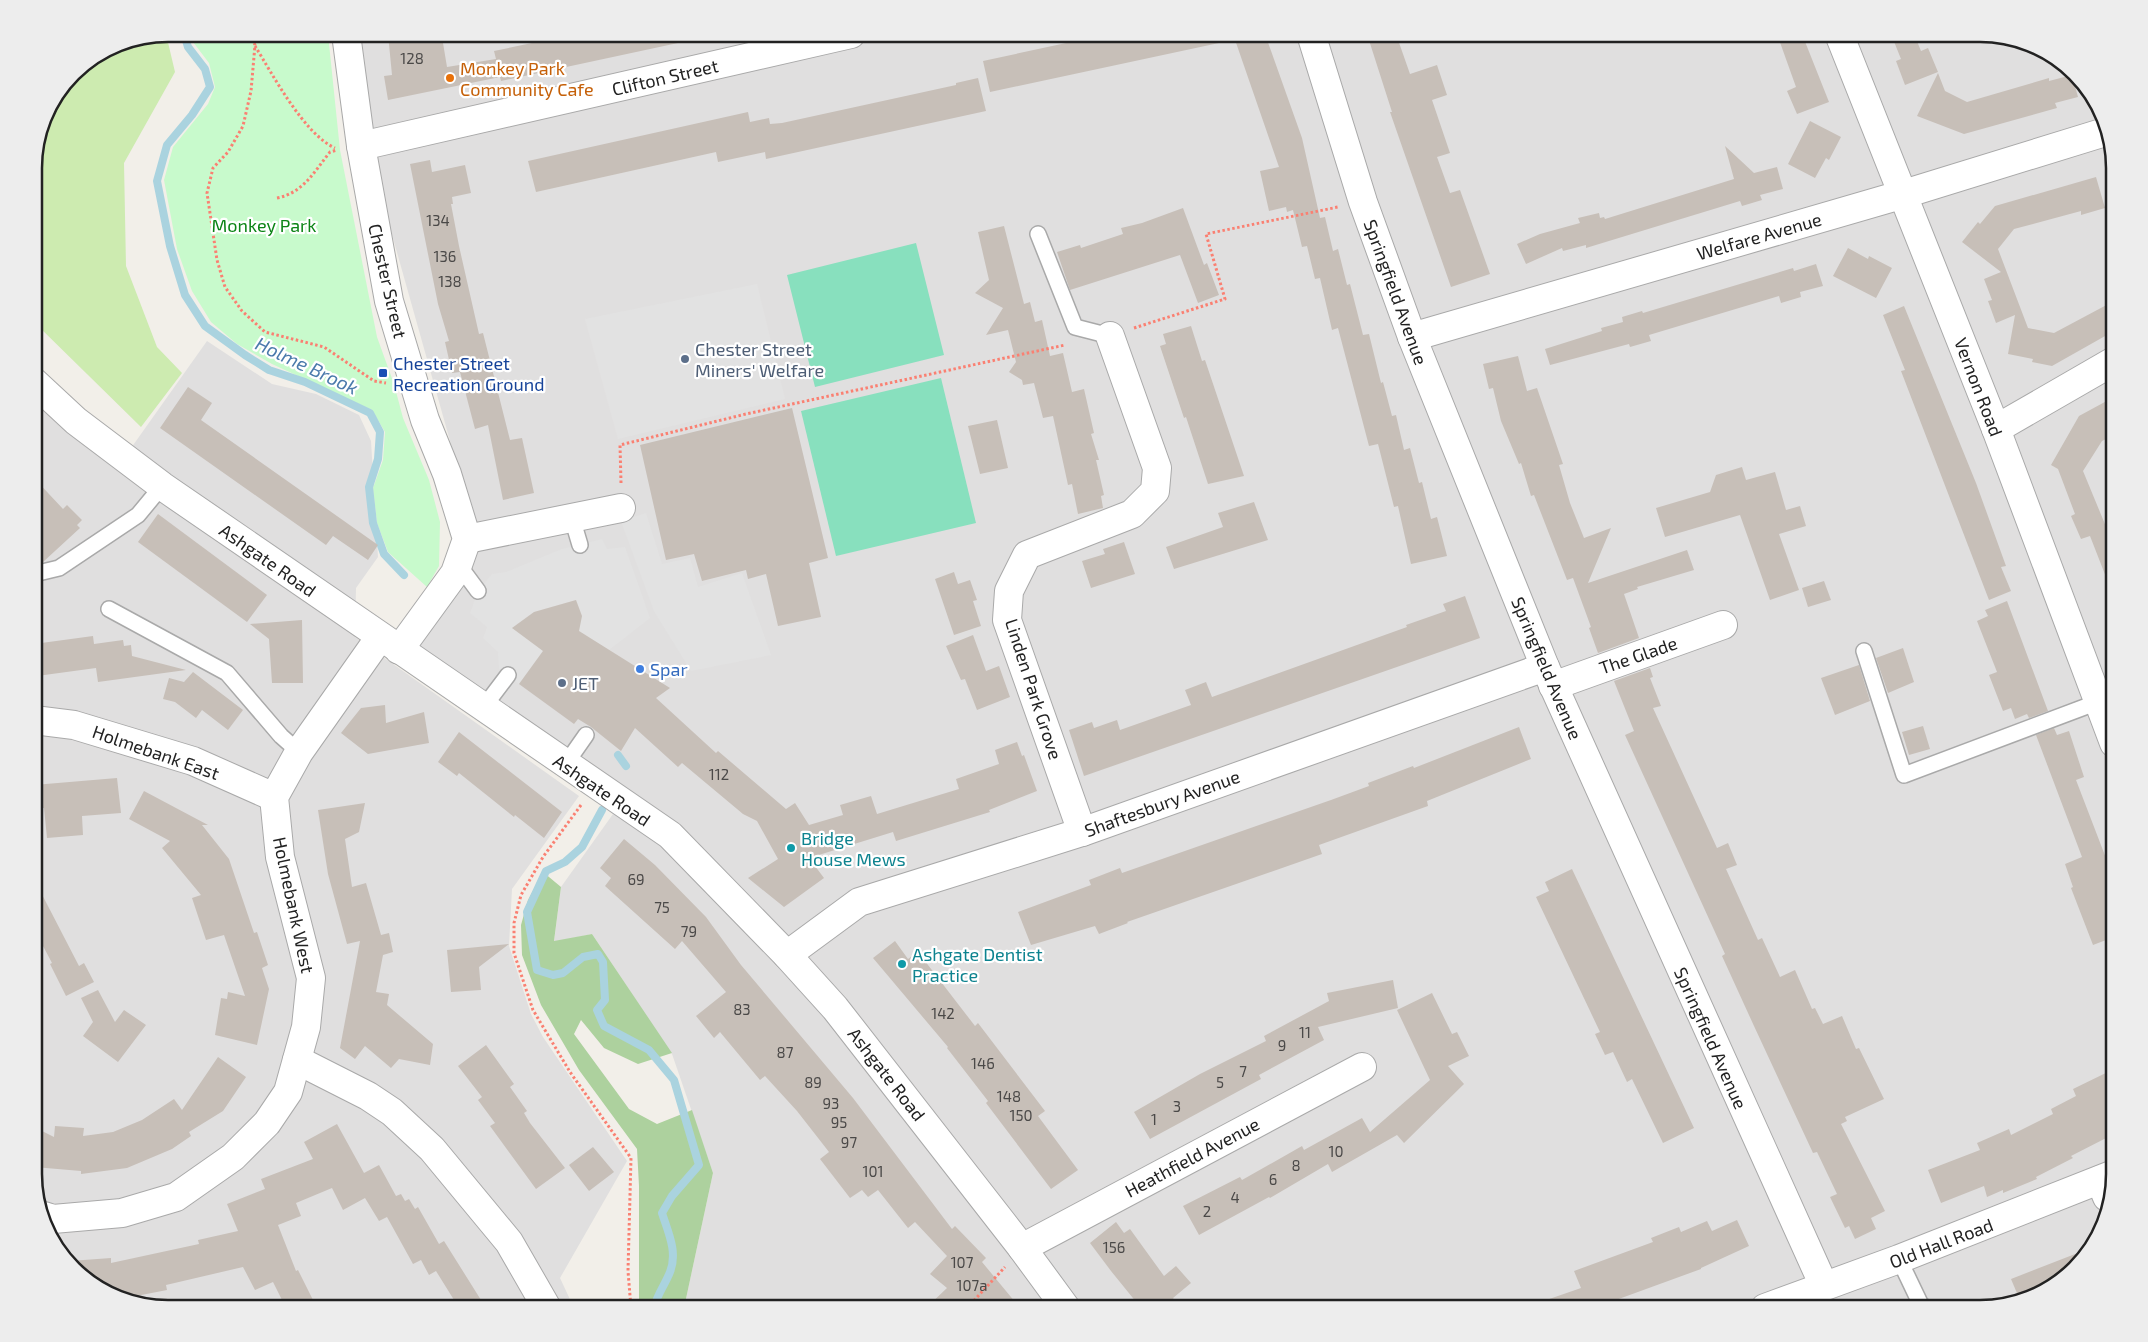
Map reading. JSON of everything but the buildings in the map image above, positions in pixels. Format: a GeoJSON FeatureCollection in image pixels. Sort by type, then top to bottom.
{"type":"FeatureCollection","features":[{"type":"Feature","properties":{"kind":"street","name":"Springfield Avenue"},"geometry":{"type":"LineString","coordinates":[[1314,42],[1363,202],[1412,337],[1549,676],[1824,1286]]}},
{"type":"Feature","properties":{"kind":"street","name":"Vernon Road"},"geometry":{"type":"LineString","coordinates":[[1842,42],[1996,429],[2106,722]]}},
{"type":"Feature","properties":{"kind":"street","name":"Chester Street"},"geometry":{"type":"LineString","coordinates":[[347,43],[361,146],[389,301],[425,420],[447,474],[462,552]]}},
{"type":"Feature","properties":{"kind":"street","name":"Clifton Street"},"geometry":{"type":"LineString","coordinates":[[361,146],[813,43]]}},
{"type":"Feature","properties":{"kind":"street","name":"Welfare Avenue"},"geometry":{"type":"LineString","coordinates":[[1412,337],[1904,194],[2100,133]]}},
{"type":"Feature","properties":{"kind":"street","name":"Linden Park Grove"},"geometry":{"type":"LineString","coordinates":[[1082,832],[1007,620],[1009,591],[1027,555],[1132,514],[1155,491],[1157,468],[1110,336]]}},
{"type":"Feature","properties":{"kind":"street"},"geometry":{"type":"LineString","coordinates":[[1996,429],[2106,365]]}},
{"type":"Feature","properties":{"kind":"street","name":"Ashgate Road"},"geometry":{"type":"LineString","coordinates":[[43,390],[76,421],[162,486],[670,836],[787,955],[835,1008],[1022,1248],[1060,1300]]}},
{"type":"Feature","properties":{"kind":"street"},"geometry":{"type":"LineString","coordinates":[[274,797],[299,752],[390,644],[455,573],[462,552],[572,518],[621,508]]}},
{"type":"Feature","properties":{"kind":"street","name":"The Glade"},"geometry":{"type":"LineString","coordinates":[[1549,676],[1723,626]]}},
{"type":"Feature","properties":{"kind":"street","name":"Shaftesbury Avenue"},"geometry":{"type":"LineString","coordinates":[[787,955],[859,902],[1082,832],[1549,676]]}},
{"type":"Feature","properties":{"kind":"street","name":"Holmebank East"},"geometry":{"type":"LineString","coordinates":[[43,721],[74,725],[193,761],[274,797]]}},
{"type":"Feature","properties":{"kind":"street","name":"Holmebank West"},"geometry":{"type":"LineString","coordinates":[[53,1223],[122,1213],[176,1198],[233,1157],[267,1123],[288,1092],[306,1027],[311,978],[280,857],[274,797]]}},
{"type":"Feature","properties":{"kind":"street"},"geometry":{"type":"LineString","coordinates":[[297,1060],[368,1096],[392,1112],[432,1149],[509,1242],[542,1300]]}},
{"type":"Feature","properties":{"kind":"street","name":"Heathfield Avenue"},"geometry":{"type":"LineString","coordinates":[[1022,1248],[1362,1067]]}},
{"type":"Feature","properties":{"kind":"street","name":"Old Hall Road"},"geometry":{"type":"LineString","coordinates":[[1786,1300],[2105,1185]]}},
{"type":"Feature","properties":{"kind":"lane"},"geometry":{"type":"LineString","coordinates":[[1038,234],[1075,326],[1110,336]]}},
{"type":"Feature","properties":{"kind":"lane"},"geometry":{"type":"LineString","coordinates":[[43,572],[59,568],[138,515],[162,486]]}},
{"type":"Feature","properties":{"kind":"lane"},"geometry":{"type":"LineString","coordinates":[[572,518],[580,545]]}},
{"type":"Feature","properties":{"kind":"lane"},"geometry":{"type":"LineString","coordinates":[[462,552],[478,591]]}},
{"type":"Feature","properties":{"kind":"lane"},"geometry":{"type":"LineString","coordinates":[[109,610],[227,673],[281,736],[299,752]]}},
{"type":"Feature","properties":{"kind":"lane"},"geometry":{"type":"LineString","coordinates":[[1864,651],[1904,775],[2098,702]]}},
{"type":"Feature","properties":{"kind":"lane"},"geometry":{"type":"LineString","coordinates":[[483,708],[508,675]]}},
{"type":"Feature","properties":{"kind":"lane"},"geometry":{"type":"LineString","coordinates":[[565,765],[586,734]]}},
{"type":"Feature","properties":{"kind":"lane"},"geometry":{"type":"LineString","coordinates":[[1899,1259],[1919,1300]]}},
{"type":"Feature","properties":{"kind":"path"},"geometry":{"type":"LineString","coordinates":[[254,43],[308,125],[326,144],[340,150],[330,152],[305,185],[290,195],[277,198]]}},
{"type":"Feature","properties":{"kind":"path"},"geometry":{"type":"LineString","coordinates":[[255,46],[251,91],[243,126],[228,152],[212,168],[207,194],[217,260],[225,287],[242,311],[265,332],[324,347],[374,381],[394,384],[412,377]]}},
{"type":"Feature","properties":{"kind":"path"},"geometry":{"type":"LineString","coordinates":[[1110,336],[1225,299],[1206,234],[1363,202]]}},
{"type":"Feature","properties":{"kind":"path"},"geometry":{"type":"LineString","coordinates":[[621,508],[620,445],[746,414],[1071,344]]}},
{"type":"Feature","properties":{"kind":"path"},"geometry":{"type":"LineString","coordinates":[[595,786],[543,857],[521,895],[514,923],[514,953],[533,1010],[570,1072],[631,1158],[628,1270],[630,1300]]}},
{"type":"Feature","properties":{"kind":"path"},"geometry":{"type":"LineString","coordinates":[[975,1300],[1022,1248]]}},
{"type":"Feature","properties":{"kind":"shaded area"},"geometry":{"type":"Polygon","coordinates":[[[1980,42],[2020,49],[2050,64],[2074,85],[2089,105],[2101,136],[2106,168],[2106,1174],[2099,1214],[2084,1244],[2069,1263],[2043,1283],[2012,1295],[1980,1300],[686,1300],[713,1173],[672,1054],[592,934],[554,942],[561,887],[613,814],[407,662],[479,544],[380,192],[355,43],[1980,42]]]}},
{"type":"Feature","properties":{"kind":"shaded area","name":"Chester Street Miners' Welfare"},"geometry":{"type":"Polygon","coordinates":[[[757,284],[785,399],[618,439],[585,319],[757,284]]]}},
{"type":"Feature","properties":{"kind":"shaded area"},"geometry":{"type":"Polygon","coordinates":[[[207,341],[272,384],[316,394],[359,415],[371,441],[378,557],[356,588],[355,637],[579,796],[512,889],[509,946],[531,1014],[543,1037],[627,1161],[560,1278],[570,1300],[168,1300],[144,1297],[113,1287],[79,1263],[59,1237],[49,1214],[43,1182],[43,402],[119,465],[207,341]]]}},
{"type":"Feature","properties":{"kind":"shaded area"},"geometry":{"type":"Polygon","coordinates":[[[646,513],[662,564],[690,558],[698,587],[742,573],[771,655],[691,671],[654,611],[621,521],[646,513]]]}},
{"type":"Feature","properties":{"kind":"shaded area"},"geometry":{"type":"Polygon","coordinates":[[[602,539],[607,549],[625,547],[650,618],[609,650],[579,631],[582,616],[576,600],[534,612],[516,625],[518,632],[549,642],[519,684],[499,669],[498,652],[483,638],[487,627],[470,613],[478,591],[492,574],[506,572],[562,549],[602,539]]]}},
{"type":"Feature","properties":{"kind":"green space"},"geometry":{"type":"Polygon","coordinates":[[[168,43],[175,72],[124,163],[126,266],[157,347],[182,373],[141,427],[43,331],[43,160],[47,136],[55,113],[68,92],[85,74],[105,59],[120,52],[144,45],[168,43]]]}},
{"type":"Feature","properties":{"kind":"green space","name":"Monkey Park"},"geometry":{"type":"Polygon","coordinates":[[[194,43],[329,43],[340,150],[377,337],[394,384],[403,418],[429,480],[440,522],[439,566],[427,587],[388,552],[377,523],[373,488],[383,460],[385,432],[372,410],[272,364],[237,344],[211,322],[192,291],[177,249],[164,180],[173,147],[208,104],[215,87],[209,63],[194,43]]]}},
{"type":"Feature","properties":{"kind":"green space"},"geometry":{"type":"Polygon","coordinates":[[[916,243],[944,355],[815,387],[787,275],[916,243]]]}},
{"type":"Feature","properties":{"kind":"green space"},"geometry":{"type":"Polygon","coordinates":[[[941,378],[976,523],[836,556],[801,411],[941,378]]]}},
{"type":"Feature","properties":{"kind":"green space"},"geometry":{"type":"Polygon","coordinates":[[[543,872],[561,887],[554,941],[592,934],[672,1053],[638,1064],[604,1048],[581,1020],[574,1034],[629,1109],[657,1124],[692,1110],[713,1173],[686,1300],[639,1300],[639,1186],[637,1149],[579,1070],[541,1005],[522,955],[521,925],[528,900],[543,872]]]}},
{"type":"Feature","properties":{"kind":"waterway","name":"Holme Brook"},"geometry":{"type":"LineString","coordinates":[[187,43],[205,69],[210,87],[192,115],[167,145],[157,181],[170,246],[185,295],[205,326],[245,355],[269,370],[305,382],[370,413],[380,432],[378,459],[369,487],[373,523],[384,554],[404,575]]}},
{"type":"Feature","properties":{"kind":"waterway","name":"Holme Brook"},"geometry":{"type":"LineString","coordinates":[[618,755],[626,766]]}},
{"type":"Feature","properties":{"kind":"waterway","name":"Holme Brook"},"geometry":{"type":"LineString","coordinates":[[602,810],[582,847],[565,862],[546,871],[527,912],[537,970],[553,975],[563,973],[583,957],[598,954],[603,962],[605,1000],[597,1010],[604,1026],[649,1050],[674,1080],[699,1165],[672,1196],[662,1213],[671,1242],[673,1257],[670,1272],[656,1300]]}},
{"type":"Feature","properties":{"kind":"place","name":"Monkey Park Community Cafe"},"geometry":{"type":"Point","coordinates":[450,78]}},
{"type":"Feature","properties":{"kind":"place","name":"Chester Street Miners' Welfare"},"geometry":{"type":"Point","coordinates":[685,359]}},
{"type":"Feature","properties":{"kind":"place","name":"Chester Street Recreation Ground"},"geometry":{"type":"Point","coordinates":[383,373]}},
{"type":"Feature","properties":{"kind":"place","name":"Spar"},"geometry":{"type":"Point","coordinates":[640,669]}},
{"type":"Feature","properties":{"kind":"place","name":"JET"},"geometry":{"type":"Point","coordinates":[562,683]}},
{"type":"Feature","properties":{"kind":"place","name":"Bridge House Mews"},"geometry":{"type":"Point","coordinates":[791,848]}},
{"type":"Feature","properties":{"kind":"place","name":"Ashgate Dentist Practice"},"geometry":{"type":"Point","coordinates":[902,964]}}]}
